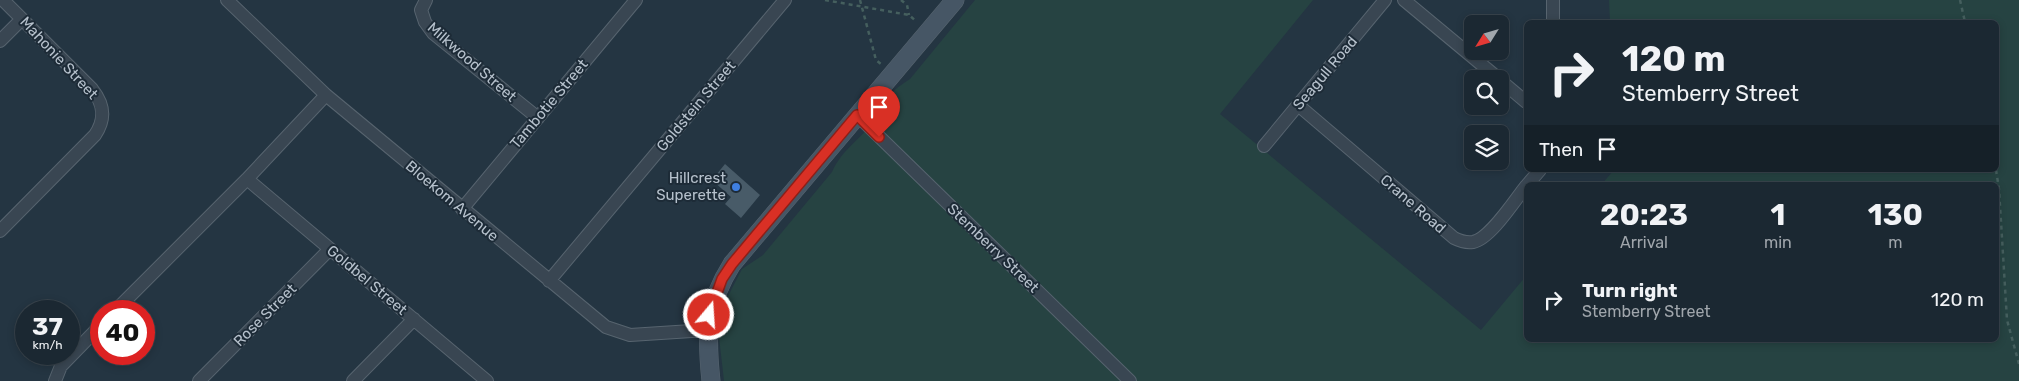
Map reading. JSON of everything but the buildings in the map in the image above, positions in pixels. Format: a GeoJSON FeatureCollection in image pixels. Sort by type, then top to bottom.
{"type":"FeatureCollection","features":[{"type":"Feature","properties":{"kind":"street","name":"Mahonie Street"},"geometry":{"type":"LineString","coordinates":[[0,231],[95,135],[103,116],[102,107],[92,89],[2,0]]}},
{"type":"Feature","properties":{"kind":"street","name":"Bloekom Avenue"},"geometry":{"type":"LineString","coordinates":[[227,0],[326,95],[599,323],[622,334],[707,330]]}},
{"type":"Feature","properties":{"kind":"street","name":"Milkwood Street"},"geometry":{"type":"LineString","coordinates":[[426,0],[421,10],[425,22],[433,33],[538,118]]}},
{"type":"Feature","properties":{"kind":"street","name":"Tambotie Street"},"geometry":{"type":"LineString","coordinates":[[462,209],[636,0]]}},
{"type":"Feature","properties":{"kind":"street","name":"Goldstein Street"},"geometry":{"type":"LineString","coordinates":[[548,281],[785,0]]}},
{"type":"Feature","properties":{"kind":"street"},"geometry":{"type":"LineString","coordinates":[[711,381],[707,330],[715,296],[732,264],[955,0]]}},
{"type":"Feature","properties":{"kind":"street","name":"Seagull Road"},"geometry":{"type":"LineString","coordinates":[[1264,146],[1385,0]]}},
{"type":"Feature","properties":{"kind":"street"},"geometry":{"type":"LineString","coordinates":[[1404,0],[1488,70]]}},
{"type":"Feature","properties":{"kind":"street"},"geometry":{"type":"LineString","coordinates":[[1553,0],[1553,20]]}},
{"type":"Feature","properties":{"kind":"street"},"geometry":{"type":"LineString","coordinates":[[0,41],[22,19]]}},
{"type":"Feature","properties":{"kind":"street"},"geometry":{"type":"LineString","coordinates":[[1509,87],[1524,98]]}},
{"type":"Feature","properties":{"kind":"street"},"geometry":{"type":"LineString","coordinates":[[126,300],[247,179],[326,95]]}},
{"type":"Feature","properties":{"kind":"street","name":"Crane Road"},"geometry":{"type":"LineString","coordinates":[[1298,105],[1454,238],[1463,242],[1473,242],[1488,233],[1524,190]]}},
{"type":"Feature","properties":{"kind":"street","name":"Stemberry Street"},"geometry":{"type":"LineString","coordinates":[[857,115],[1130,381]]}},
{"type":"Feature","properties":{"kind":"street","name":"Crane Road"},"geometry":{"type":"LineString","coordinates":[[1530,182],[1538,172]]}},
{"type":"Feature","properties":{"kind":"street","name":"Goldbel Street"},"geometry":{"type":"LineString","coordinates":[[247,179],[487,381]]}},
{"type":"Feature","properties":{"kind":"street","name":"Rose Street"},"geometry":{"type":"LineString","coordinates":[[200,381],[330,249]]}},
{"type":"Feature","properties":{"kind":"street"},"geometry":{"type":"LineString","coordinates":[[353,381],[414,320]]}},
{"type":"Feature","properties":{"kind":"street"},"geometry":{"type":"LineString","coordinates":[[55,381],[60,366],[90,336]]}},
{"type":"Feature","properties":{"kind":"path"},"geometry":{"type":"LineString","coordinates":[[825,0],[908,15],[920,25]]}},
{"type":"Feature","properties":{"kind":"path"},"geometry":{"type":"LineString","coordinates":[[860,0],[876,60],[885,68]]}},
{"type":"Feature","properties":{"kind":"path"},"geometry":{"type":"LineString","coordinates":[[900,0],[907,5],[908,15]]}},
{"type":"Feature","properties":{"kind":"path"},"geometry":{"type":"LineString","coordinates":[[1960,0],[1965,20]]}},
{"type":"Feature","properties":{"kind":"path"},"geometry":{"type":"LineString","coordinates":[[1999,188],[2007,320],[2019,364]]}},
{"type":"Feature","properties":{"kind":"green space"},"geometry":{"type":"Polygon","coordinates":[[[975,0],[1313,0],[1220,114],[1481,330],[1524,278],[1524,342],[1999,342],[1999,182],[1604,182],[1612,172],[1999,172],[1999,20],[1610,20],[1609,0],[2019,0],[2019,381],[724,381],[719,337],[725,302],[742,269],[763,255],[832,172],[841,156],[879,116],[886,98],[910,79],[975,0]]]}},
{"type":"Feature","properties":{"kind":"place","name":"Hillcrest Superette"},"geometry":{"type":"Point","coordinates":[736,187]}},
{"type":"Feature","properties":{"kind":"route"},"geometry":{"type":"LineString","coordinates":[[709,315],[722,279],[732,264],[857,115],[879,137]]}}]}
